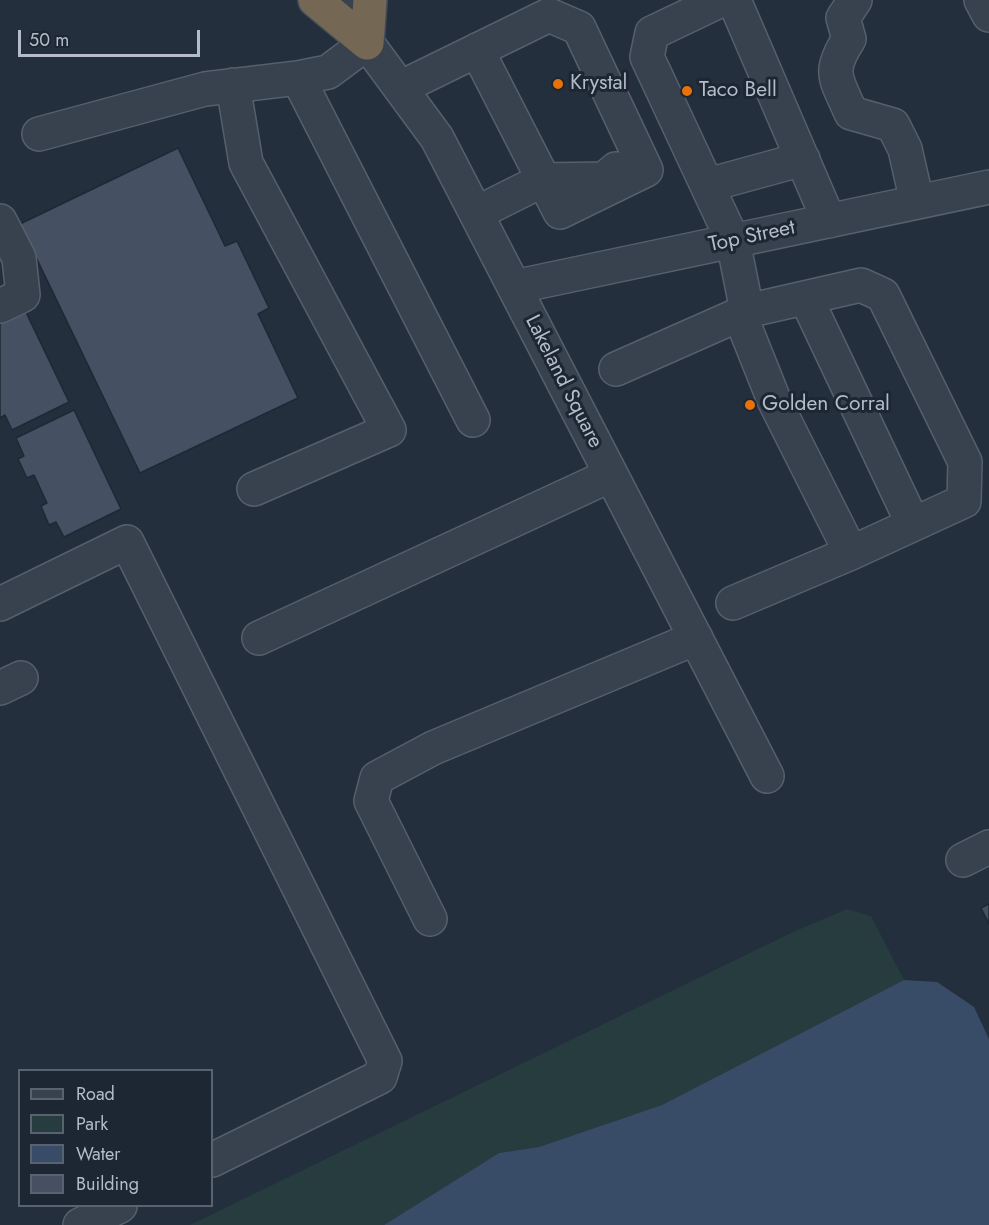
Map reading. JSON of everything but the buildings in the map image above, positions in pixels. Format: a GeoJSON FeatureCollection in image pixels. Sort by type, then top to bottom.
{"type":"FeatureCollection","features":[{"type":"Feature","properties":{"kind":"highway"},"geometry":{"type":"LineString","coordinates":[[315,0],[367,43]]}},
{"type":"Feature","properties":{"kind":"highway"},"geometry":{"type":"LineString","coordinates":[[367,43],[370,0]]}},
{"type":"Feature","properties":{"kind":"street","name":"Lakeland Square"},"geometry":{"type":"LineString","coordinates":[[341,0],[367,43],[437,138],[767,776]]}},
{"type":"Feature","properties":{"kind":"street"},"geometry":{"type":"LineString","coordinates":[[721,0],[652,33],[647,57],[733,241],[747,311],[744,325],[774,400],[851,553]]}},
{"type":"Feature","properties":{"kind":"street"},"geometry":{"type":"LineString","coordinates":[[734,0],[829,221]]}},
{"type":"Feature","properties":{"kind":"street"},"geometry":{"type":"LineString","coordinates":[[855,0],[843,18],[849,39],[837,58],[834,73],[851,113],[893,125],[905,149],[917,202]]}},
{"type":"Feature","properties":{"kind":"street"},"geometry":{"type":"LineString","coordinates":[[981,0],[989,15]]}},
{"type":"Feature","properties":{"kind":"street"},"geometry":{"type":"LineString","coordinates":[[400,88],[477,50],[549,15],[564,20],[579,28],[646,170],[560,212],[477,50]]}},
{"type":"Feature","properties":{"kind":"street"},"geometry":{"type":"LineString","coordinates":[[39,134],[205,89],[298,78],[328,72],[367,43]]}},
{"type":"Feature","properties":{"kind":"street"},"geometry":{"type":"LineString","coordinates":[[298,78],[473,420]]}},
{"type":"Feature","properties":{"kind":"street"},"geometry":{"type":"LineString","coordinates":[[232,85],[246,163],[389,430],[254,489]]}},
{"type":"Feature","properties":{"kind":"street"},"geometry":{"type":"LineString","coordinates":[[708,185],[803,159]]}},
{"type":"Feature","properties":{"kind":"street"},"geometry":{"type":"LineString","coordinates":[[477,213],[543,180]]}},
{"type":"Feature","properties":{"kind":"street","name":"Top Street"},"geometry":{"type":"LineString","coordinates":[[514,287],[989,187]]}},
{"type":"Feature","properties":{"kind":"street"},"geometry":{"type":"LineString","coordinates":[[0,220],[19,258],[23,295],[0,306]]}},
{"type":"Feature","properties":{"kind":"street"},"geometry":{"type":"LineString","coordinates":[[616,369],[747,311],[861,285],[883,295],[965,462],[964,501],[851,553],[733,603]]}},
{"type":"Feature","properties":{"kind":"street"},"geometry":{"type":"LineString","coordinates":[[806,298],[913,524]]}},
{"type":"Feature","properties":{"kind":"street"},"geometry":{"type":"LineString","coordinates":[[259,638],[611,475]]}},
{"type":"Feature","properties":{"kind":"street"},"geometry":{"type":"LineString","coordinates":[[0,604],[127,542],[385,1061],[380,1077],[213,1160]]}},
{"type":"Feature","properties":{"kind":"street"},"geometry":{"type":"LineString","coordinates":[[430,919],[371,801],[377,778],[433,748],[696,638]]}},
{"type":"Feature","properties":{"kind":"street"},"geometry":{"type":"LineString","coordinates":[[80,1225],[118,1207]]}},
{"type":"Feature","properties":{"kind":"green space"},"geometry":{"type":"Polygon","coordinates":[[[847,909],[871,916],[904,980],[662,1105],[539,1147],[499,1153],[384,1225],[190,1225],[791,933],[847,909]]]}},
{"type":"Feature","properties":{"kind":"water"},"geometry":{"type":"Polygon","coordinates":[[[904,980],[937,982],[974,1007],[989,1039],[989,1225],[384,1225],[499,1153],[539,1147],[662,1105],[904,980]]]}},
{"type":"Feature","properties":{"kind":"place","name":"Krystal"},"geometry":{"type":"Point","coordinates":[558,84]}},
{"type":"Feature","properties":{"kind":"place","name":"Taco Bell"},"geometry":{"type":"Point","coordinates":[687,91]}},
{"type":"Feature","properties":{"kind":"place","name":"Golden Corral"},"geometry":{"type":"Point","coordinates":[750,405]}}]}
